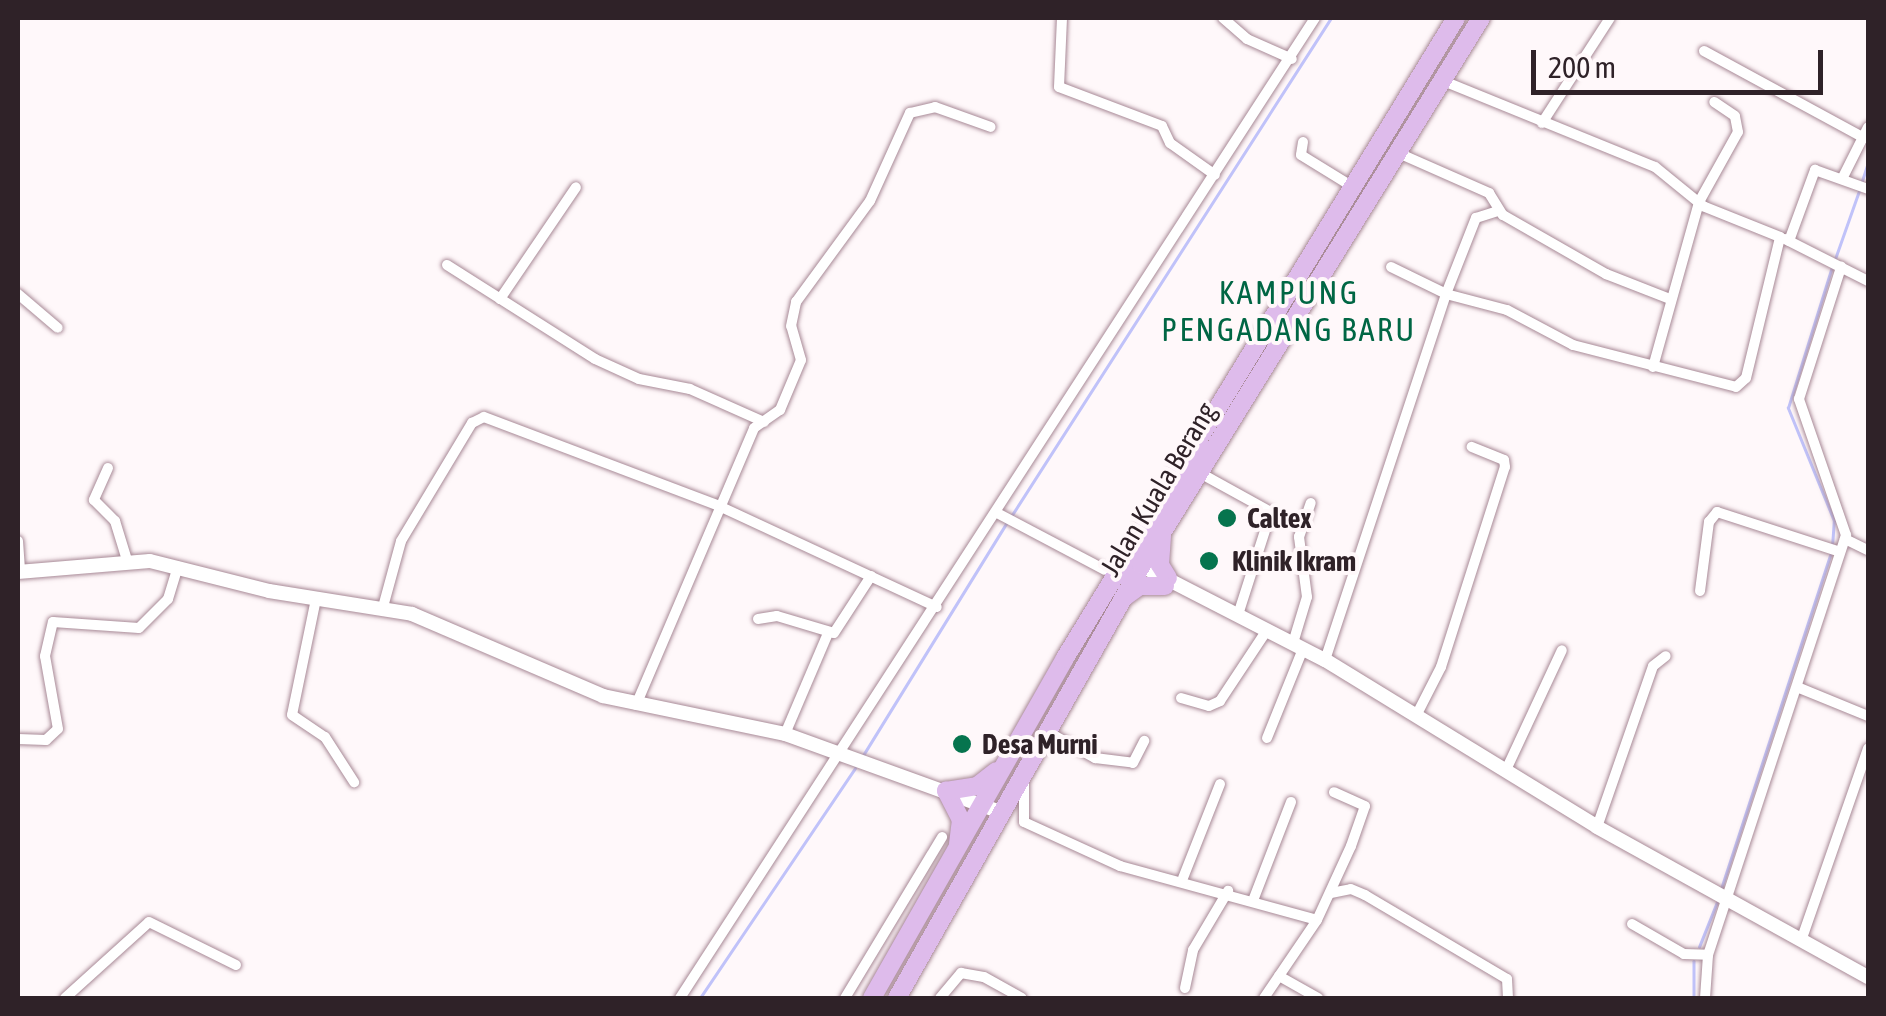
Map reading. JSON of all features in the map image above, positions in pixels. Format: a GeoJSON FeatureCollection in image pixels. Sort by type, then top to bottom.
{"type":"FeatureCollection","features":[{"type":"Feature","properties":{"kind":"highway","name":"Jalan Kuala Berang"},"geometry":{"type":"LineString","coordinates":[[898,998],[963,890],[1123,600],[1126,567],[1145,505],[1179,466],[1456,18]]}},
{"type":"Feature","properties":{"kind":"highway","name":"Jalan Kuala Berang"},"geometry":{"type":"LineString","coordinates":[[872,998],[948,875],[1065,658],[1126,567],[1166,526],[1481,18]]}},
{"type":"Feature","properties":{"kind":"highway"},"geometry":{"type":"LineString","coordinates":[[1123,600],[1140,586],[1166,582],[1159,556],[1166,526]]}},
{"type":"Feature","properties":{"kind":"highway"},"geometry":{"type":"LineString","coordinates":[[948,875],[961,820],[946,791],[989,779],[1020,739]]}},
{"type":"Feature","properties":{"kind":"highway"},"geometry":{"type":"LineString","coordinates":[[928,910],[949,888],[963,890]]}},
{"type":"Feature","properties":{"kind":"main road"},"geometry":{"type":"LineString","coordinates":[[19,572],[127,560],[178,566],[316,599],[383,607],[636,705],[786,734],[870,760],[1003,814]]}},
{"type":"Feature","properties":{"kind":"main road"},"geometry":{"type":"LineString","coordinates":[[1126,567],[1238,615],[1325,660],[1597,827],[1729,896],[1868,977]]}},
{"type":"Feature","properties":{"kind":"street"},"geometry":{"type":"LineString","coordinates":[[1062,18],[1059,87],[1162,126],[1170,143],[1215,175]]}},
{"type":"Feature","properties":{"kind":"street"},"geometry":{"type":"LineString","coordinates":[[1223,18],[1260,47],[1292,59]]}},
{"type":"Feature","properties":{"kind":"street"},"geometry":{"type":"LineString","coordinates":[[680,998],[847,753],[1315,18]]}},
{"type":"Feature","properties":{"kind":"street"},"geometry":{"type":"LineString","coordinates":[[1542,123],[1610,18]]}},
{"type":"Feature","properties":{"kind":"street"},"geometry":{"type":"LineString","coordinates":[[1704,51],[1866,133],[1847,182]]}},
{"type":"Feature","properties":{"kind":"street"},"geometry":{"type":"LineString","coordinates":[[1441,80],[1654,167],[1698,202],[1785,239],[1868,281]]}},
{"type":"Feature","properties":{"kind":"street"},"geometry":{"type":"LineString","coordinates":[[1652,368],[1698,202],[1739,126],[1714,102]]}},
{"type":"Feature","properties":{"kind":"street"},"geometry":{"type":"LineString","coordinates":[[636,705],[754,428],[780,410],[801,360],[791,326],[796,302],[866,208],[910,113],[935,107],[991,127]]}},
{"type":"Feature","properties":{"kind":"street"},"geometry":{"type":"LineString","coordinates":[[1303,142],[1301,156],[1353,187]]}},
{"type":"Feature","properties":{"kind":"street"},"geometry":{"type":"LineString","coordinates":[[1396,152],[1489,193],[1498,211],[1606,274],[1670,298]]}},
{"type":"Feature","properties":{"kind":"street"},"geometry":{"type":"LineString","coordinates":[[1391,268],[1446,294],[1486,302],[1573,345],[1726,387],[1743,384],[1785,239],[1810,174],[1822,169],[1868,190]]}},
{"type":"Feature","properties":{"kind":"street"},"geometry":{"type":"LineString","coordinates":[[500,299],[576,188]]}},
{"type":"Feature","properties":{"kind":"street"},"geometry":{"type":"LineString","coordinates":[[1325,660],[1446,294],[1476,218],[1498,211]]}},
{"type":"Feature","properties":{"kind":"street"},"geometry":{"type":"LineString","coordinates":[[447,265],[626,374],[690,389],[764,422]]}},
{"type":"Feature","properties":{"kind":"street"},"geometry":{"type":"LineString","coordinates":[[1705,998],[1708,955],[1845,539],[1846,524],[1799,399],[1835,265]]}},
{"type":"Feature","properties":{"kind":"street"},"geometry":{"type":"LineString","coordinates":[[18,294],[58,328]]}},
{"type":"Feature","properties":{"kind":"street"},"geometry":{"type":"LineString","coordinates":[[383,607],[402,541],[478,418],[719,506],[936,608]]}},
{"type":"Feature","properties":{"kind":"street"},"geometry":{"type":"LineString","coordinates":[[1417,714],[1441,667],[1505,468],[1501,458],[1471,447]]}},
{"type":"Feature","properties":{"kind":"street"},"geometry":{"type":"LineString","coordinates":[[108,468],[94,500],[115,521],[127,560]]}},
{"type":"Feature","properties":{"kind":"street"},"geometry":{"type":"LineString","coordinates":[[1200,473],[1271,512],[1238,615]]}},
{"type":"Feature","properties":{"kind":"street"},"geometry":{"type":"LineString","coordinates":[[1267,738],[1298,646],[1307,597],[1299,537],[1311,503]]}},
{"type":"Feature","properties":{"kind":"street"},"geometry":{"type":"LineString","coordinates":[[1700,591],[1709,522],[1717,512],[1838,551]]}},
{"type":"Feature","properties":{"kind":"street"},"geometry":{"type":"LineString","coordinates":[[1000,514],[1126,567]]}},
{"type":"Feature","properties":{"kind":"street"},"geometry":{"type":"LineString","coordinates":[[1845,539],[1868,550]]}},
{"type":"Feature","properties":{"kind":"street"},"geometry":{"type":"LineString","coordinates":[[18,541],[19,572]]}},
{"type":"Feature","properties":{"kind":"street"},"geometry":{"type":"LineString","coordinates":[[18,740],[46,740],[58,729],[45,656],[52,622],[140,628],[168,599],[178,566]]}},
{"type":"Feature","properties":{"kind":"street"},"geometry":{"type":"LineString","coordinates":[[758,618],[777,616],[828,633],[840,628],[871,576]]}},
{"type":"Feature","properties":{"kind":"street"},"geometry":{"type":"LineString","coordinates":[[316,599],[292,715],[325,737],[354,782]]}},
{"type":"Feature","properties":{"kind":"street"},"geometry":{"type":"LineString","coordinates":[[1181,698],[1209,706],[1220,702],[1266,630]]}},
{"type":"Feature","properties":{"kind":"street"},"geometry":{"type":"LineString","coordinates":[[786,734],[828,633]]}},
{"type":"Feature","properties":{"kind":"street"},"geometry":{"type":"LineString","coordinates":[[1506,770],[1562,650]]}},
{"type":"Feature","properties":{"kind":"street"},"geometry":{"type":"LineString","coordinates":[[1597,827],[1653,666],[1666,656]]}},
{"type":"Feature","properties":{"kind":"street"},"geometry":{"type":"LineString","coordinates":[[1797,687],[1868,716]]}},
{"type":"Feature","properties":{"kind":"street"},"geometry":{"type":"LineString","coordinates":[[1048,732],[1095,758],[1133,763],[1144,742]]}},
{"type":"Feature","properties":{"kind":"street"},"geometry":{"type":"LineString","coordinates":[[1802,938],[1868,748]]}},
{"type":"Feature","properties":{"kind":"street"},"geometry":{"type":"LineString","coordinates":[[1025,774],[1024,822],[1120,866],[1183,878],[1317,920]]}},
{"type":"Feature","properties":{"kind":"street"},"geometry":{"type":"LineString","coordinates":[[1183,878],[1220,784]]}},
{"type":"Feature","properties":{"kind":"street"},"geometry":{"type":"LineString","coordinates":[[1264,998],[1317,920],[1365,806],[1334,792]]}},
{"type":"Feature","properties":{"kind":"street"},"geometry":{"type":"LineString","coordinates":[[1254,898],[1290,802]]}},
{"type":"Feature","properties":{"kind":"street"},"geometry":{"type":"LineString","coordinates":[[846,998],[909,899],[942,837]]}},
{"type":"Feature","properties":{"kind":"street"},"geometry":{"type":"LineString","coordinates":[[1330,894],[1351,889],[1366,895],[1507,979],[1508,998]]}},
{"type":"Feature","properties":{"kind":"street"},"geometry":{"type":"LineString","coordinates":[[1185,988],[1193,950],[1228,891]]}},
{"type":"Feature","properties":{"kind":"street"},"geometry":{"type":"LineString","coordinates":[[909,899],[928,910]]}},
{"type":"Feature","properties":{"kind":"street"},"geometry":{"type":"LineString","coordinates":[[65,998],[149,922],[236,965]]}},
{"type":"Feature","properties":{"kind":"street"},"geometry":{"type":"LineString","coordinates":[[1632,924],[1684,954],[1708,955]]}},
{"type":"Feature","properties":{"kind":"street"},"geometry":{"type":"LineString","coordinates":[[875,948],[896,962]]}},
{"type":"Feature","properties":{"kind":"street"},"geometry":{"type":"LineString","coordinates":[[940,998],[961,973],[984,977],[1022,998]]}},
{"type":"Feature","properties":{"kind":"street"},"geometry":{"type":"LineString","coordinates":[[1279,976],[1318,998]]}},
{"type":"Feature","properties":{"kind":"waterway"},"geometry":{"type":"LineString","coordinates":[[1012,515],[1331,18]]}},
{"type":"Feature","properties":{"kind":"waterway"},"geometry":{"type":"LineString","coordinates":[[1861,184],[1868,163]]}},
{"type":"Feature","properties":{"kind":"waterway"},"geometry":{"type":"LineString","coordinates":[[1835,259],[1859,191]]}},
{"type":"Feature","properties":{"kind":"waterway"},"geometry":{"type":"LineString","coordinates":[[1832,267],[1788,408],[1834,521],[1832,547]]}},
{"type":"Feature","properties":{"kind":"waterway"},"geometry":{"type":"LineString","coordinates":[[862,757],[1007,522]]}},
{"type":"Feature","properties":{"kind":"waterway"},"geometry":{"type":"LineString","coordinates":[[1721,889],[1830,555]]}},
{"type":"Feature","properties":{"kind":"waterway"},"geometry":{"type":"LineString","coordinates":[[700,998],[855,768]]}},
{"type":"Feature","properties":{"kind":"waterway"},"geometry":{"type":"LineString","coordinates":[[1699,947],[1717,902]]}},
{"type":"Feature","properties":{"kind":"waterway"},"geometry":{"type":"LineString","coordinates":[[1694,961],[1694,998]]}},
{"type":"Feature","properties":{"kind":"place","name":"Caltex"},"geometry":{"type":"Point","coordinates":[1227,518]}},
{"type":"Feature","properties":{"kind":"place","name":"Klinik Ikram"},"geometry":{"type":"Point","coordinates":[1209,561]}},
{"type":"Feature","properties":{"kind":"place","name":"Desa Murni"},"geometry":{"type":"Point","coordinates":[962,744]}},
{"type":"Feature","properties":{"kind":"district","name":"KAMPUNG PENGADANG BARU"},"geometry":{"type":"Point","coordinates":[1289,312]}}]}
